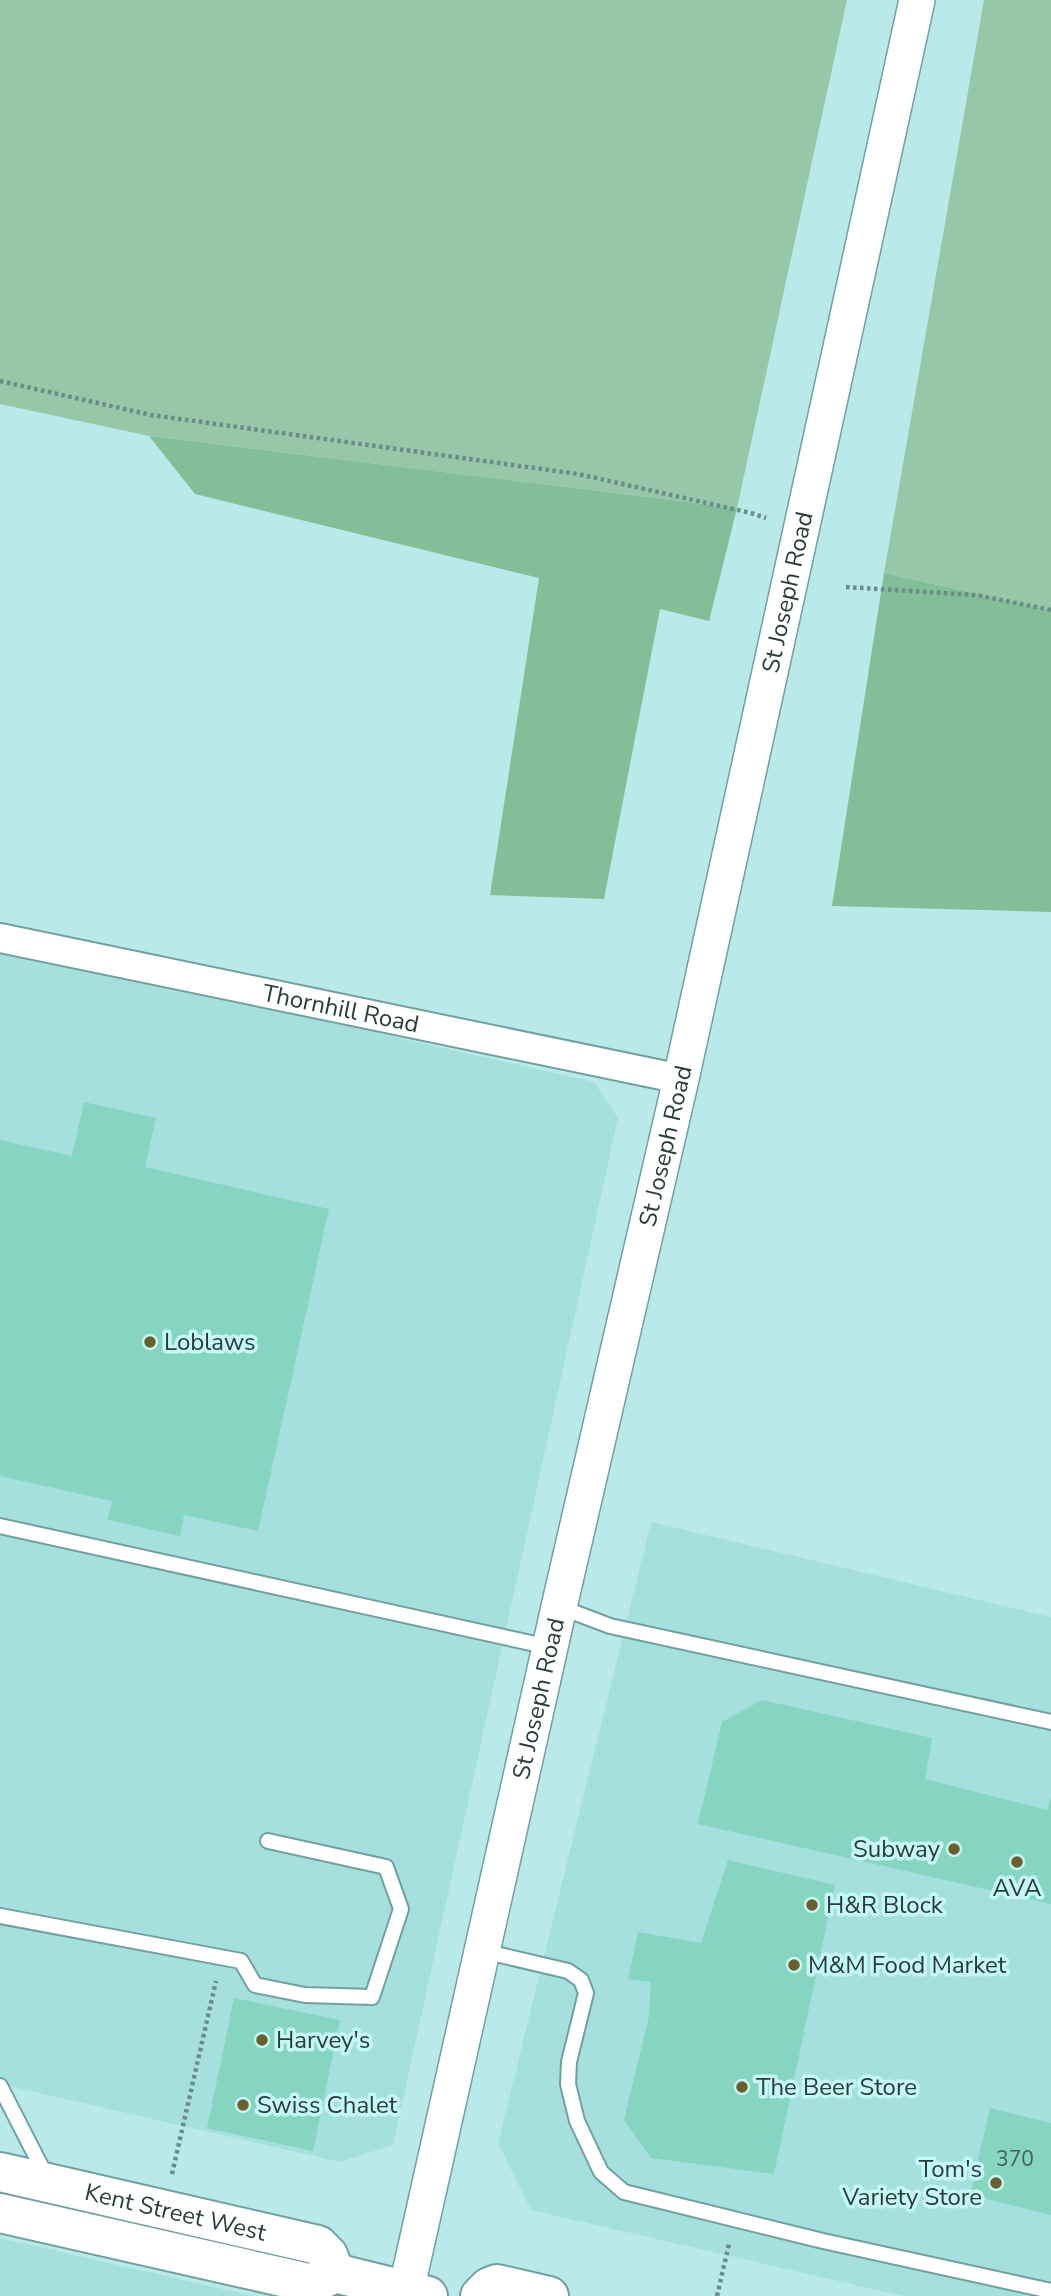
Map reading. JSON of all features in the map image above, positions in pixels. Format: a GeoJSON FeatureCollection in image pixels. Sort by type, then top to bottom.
{"type":"FeatureCollection","features":[{"type":"Feature","properties":{"kind":"main road","name":"Kent Street West"},"geometry":{"type":"LineString","coordinates":[[0,2172],[318,2245],[328,2255],[335,2273]]}},
{"type":"Feature","properties":{"kind":"main road","name":"Kent Street West"},"geometry":{"type":"LineString","coordinates":[[0,2213],[313,2284],[335,2273],[413,2294]]}},
{"type":"Feature","properties":{"kind":"main road"},"geometry":{"type":"LineString","coordinates":[[480,2296],[489,2287],[497,2284],[549,2296]]}},
{"type":"Feature","properties":{"kind":"street","name":"St Joseph Road"},"geometry":{"type":"LineString","coordinates":[[413,2294],[483,1951],[681,1079],[917,0]]}},
{"type":"Feature","properties":{"kind":"street","name":"Thornhill Road"},"geometry":{"type":"LineString","coordinates":[[0,938],[681,1079]]}},
{"type":"Feature","properties":{"kind":"lane"},"geometry":{"type":"LineString","coordinates":[[0,1526],[550,1647]]}},
{"type":"Feature","properties":{"kind":"lane"},"geometry":{"type":"LineString","coordinates":[[559,1607],[610,1626],[1051,1722]]}},
{"type":"Feature","properties":{"kind":"lane"},"geometry":{"type":"LineString","coordinates":[[0,1916],[241,1961],[255,1985],[304,1996],[372,1997],[401,1909],[386,1867],[268,1842]]}},
{"type":"Feature","properties":{"kind":"lane"},"geometry":{"type":"LineString","coordinates":[[483,1951],[568,1971],[581,1980],[586,1993],[569,2062],[568,2084],[577,2122],[601,2172],[624,2192],[1051,2291]]}},
{"type":"Feature","properties":{"kind":"lane"},"geometry":{"type":"LineString","coordinates":[[0,2086],[50,2184]]}},
{"type":"Feature","properties":{"kind":"path"},"geometry":{"type":"LineString","coordinates":[[0,381],[151,415],[578,474],[751,513],[802,531]]}},
{"type":"Feature","properties":{"kind":"path"},"geometry":{"type":"LineString","coordinates":[[846,587],[976,595],[1051,610]]}},
{"type":"Feature","properties":{"kind":"path"},"geometry":{"type":"LineString","coordinates":[[171,2178],[217,1978]]}},
{"type":"Feature","properties":{"kind":"path"},"geometry":{"type":"LineString","coordinates":[[717,2296],[734,2219]]}},
{"type":"Feature","properties":{"kind":"shaded area"},"geometry":{"type":"Polygon","coordinates":[[[0,948],[594,1082],[618,1118],[393,2145],[340,2162],[0,2084],[0,948]]]}},
{"type":"Feature","properties":{"kind":"shaded area"},"geometry":{"type":"Polygon","coordinates":[[[651,1522],[1051,1617],[1051,2296],[903,2296],[531,2210],[498,2143],[651,1522]]]}},
{"type":"Feature","properties":{"kind":"shaded area"},"geometry":{"type":"Polygon","coordinates":[[[0,2238],[253,2296],[0,2296],[0,2238]]]}},
{"type":"Feature","properties":{"kind":"green space"},"geometry":{"type":"Polygon","coordinates":[[[0,0],[847,0],[737,508],[149,436],[0,404],[0,0]]]}},
{"type":"Feature","properties":{"kind":"green space"},"geometry":{"type":"Polygon","coordinates":[[[984,0],[1051,0],[1051,610],[884,573],[984,0]]]}},
{"type":"Feature","properties":{"kind":"green space"},"geometry":{"type":"Polygon","coordinates":[[[149,436],[737,508],[709,621],[660,609],[604,899],[490,895],[539,578],[195,494],[149,436]]]}},
{"type":"Feature","properties":{"kind":"green space"},"geometry":{"type":"Polygon","coordinates":[[[884,573],[1051,610],[1051,912],[832,906],[884,573]]]}},
{"type":"Feature","properties":{"kind":"building","name":"Loblaws"},"geometry":{"type":"Polygon","coordinates":[[[84,1102],[156,1118],[145,1167],[329,1209],[258,1531],[184,1515],[180,1536],[108,1520],[112,1501],[0,1476],[0,1140],[72,1156],[84,1102]]]}},
{"type":"Feature","properties":{"kind":"building"},"geometry":{"type":"Polygon","coordinates":[[[762,1700],[932,1738],[925,1779],[1047,1810],[1051,1797],[1051,1904],[698,1824],[722,1722],[762,1700]]]}},
{"type":"Feature","properties":{"kind":"building"},"geometry":{"type":"Polygon","coordinates":[[[728,1860],[835,1885],[774,2174],[651,2158],[624,2120],[649,2016],[651,1982],[628,1979],[638,1932],[701,1943],[728,1860]]]}},
{"type":"Feature","properties":{"kind":"building"},"geometry":{"type":"Polygon","coordinates":[[[234,1998],[340,2020],[313,2151],[207,2128],[234,1998]]]}},
{"type":"Feature","properties":{"kind":"building"},"geometry":{"type":"Polygon","coordinates":[[[990,2108],[1051,2123],[1051,2215],[970,2195],[990,2108]]]}},
{"type":"Feature","properties":{"kind":"place","name":"Loblaws"},"geometry":{"type":"Point","coordinates":[150,1342]}},
{"type":"Feature","properties":{"kind":"place","name":"Subway"},"geometry":{"type":"Point","coordinates":[954,1849]}},
{"type":"Feature","properties":{"kind":"place","name":"AVA"},"geometry":{"type":"Point","coordinates":[1017,1862]}},
{"type":"Feature","properties":{"kind":"place","name":"H&R Block"},"geometry":{"type":"Point","coordinates":[812,1905]}},
{"type":"Feature","properties":{"kind":"place","name":"M&M Food Market"},"geometry":{"type":"Point","coordinates":[794,1965]}},
{"type":"Feature","properties":{"kind":"place","name":"Harvey's"},"geometry":{"type":"Point","coordinates":[262,2040]}},
{"type":"Feature","properties":{"kind":"place","name":"The Beer Store"},"geometry":{"type":"Point","coordinates":[742,2087]}},
{"type":"Feature","properties":{"kind":"place","name":"Swiss Chalet"},"geometry":{"type":"Point","coordinates":[243,2105]}},
{"type":"Feature","properties":{"kind":"place","name":"Tom's Variety Store"},"geometry":{"type":"Point","coordinates":[996,2183]}}]}
